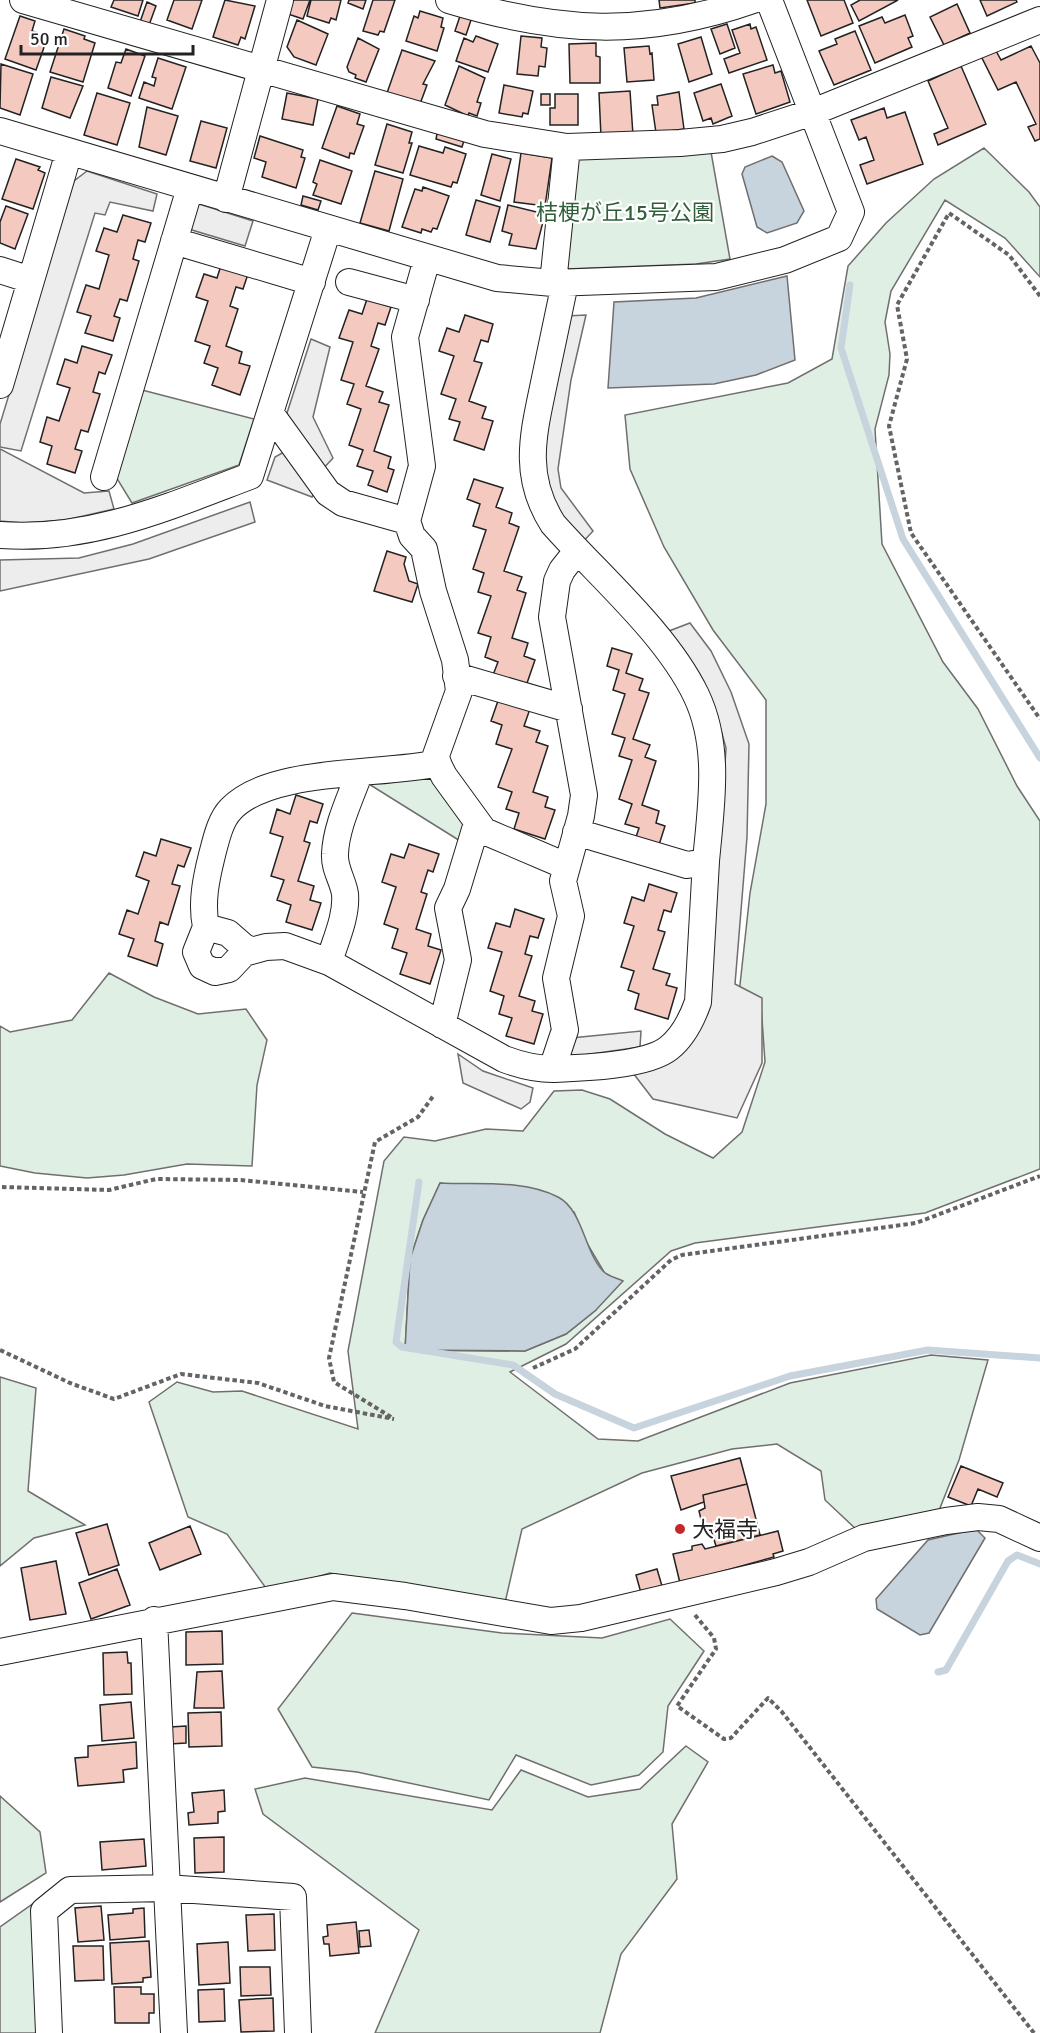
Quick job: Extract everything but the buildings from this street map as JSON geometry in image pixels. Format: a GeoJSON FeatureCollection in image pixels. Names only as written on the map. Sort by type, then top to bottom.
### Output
{"type":"FeatureCollection","features":[{"type":"Feature","properties":{"kind":"street"},"geometry":{"type":"LineString","coordinates":[[23,0],[485,135],[567,147],[680,143],[722,139],[813,112],[1040,20]]}},
{"type":"Feature","properties":{"kind":"street"},"geometry":{"type":"LineString","coordinates":[[226,199],[280,0]]}},
{"type":"Feature","properties":{"kind":"street"},"geometry":{"type":"LineString","coordinates":[[449,0],[524,19],[564,26],[594,27],[672,23],[716,13],[753,0]]}},
{"type":"Feature","properties":{"kind":"street"},"geometry":{"type":"LineString","coordinates":[[0,131],[496,278],[559,283],[716,276],[785,260],[839,238],[851,212],[769,0]]}},
{"type":"Feature","properties":{"kind":"street"},"geometry":{"type":"LineString","coordinates":[[206,927],[228,933],[251,950],[285,946],[329,962],[504,1059],[522,1065],[552,1069],[653,1057],[668,1049],[691,1022],[698,1002],[713,785],[711,746],[704,714],[695,693],[664,644],[553,524],[541,505],[533,473],[531,453],[559,283],[567,147]]}},
{"type":"Feature","properties":{"kind":"street"},"geometry":{"type":"LineString","coordinates":[[0,385],[69,152]]}},
{"type":"Feature","properties":{"kind":"street"},"geometry":{"type":"LineString","coordinates":[[104,477],[190,188]]}},
{"type":"Feature","properties":{"kind":"street"},"geometry":{"type":"LineString","coordinates":[[0,535],[29,537],[94,530],[153,513],[250,476],[328,229]]}},
{"type":"Feature","properties":{"kind":"street"},"geometry":{"type":"LineString","coordinates":[[174,241],[312,282]]}},
{"type":"Feature","properties":{"kind":"street"},"geometry":{"type":"LineString","coordinates":[[427,259],[405,337],[422,466],[406,521],[412,536],[424,549],[432,591],[454,660],[459,691],[435,758],[484,831],[566,866]]}},
{"type":"Feature","properties":{"kind":"street"},"geometry":{"type":"LineString","coordinates":[[0,270],[31,280]]}},
{"type":"Feature","properties":{"kind":"street"},"geometry":{"type":"LineString","coordinates":[[349,282],[416,300]]}},
{"type":"Feature","properties":{"kind":"street"},"geometry":{"type":"LineString","coordinates":[[271,414],[328,493],[344,503],[406,521]]}},
{"type":"Feature","properties":{"kind":"street"},"geometry":{"type":"LineString","coordinates":[[552,1069],[565,1029],[556,978],[571,916],[563,881],[584,795],[552,617],[553,598],[562,570],[577,551]]}},
{"type":"Feature","properties":{"kind":"street"},"geometry":{"type":"LineString","coordinates":[[456,676],[569,709]]}},
{"type":"Feature","properties":{"kind":"street"},"geometry":{"type":"LineString","coordinates":[[251,950],[230,969],[215,972],[207,970],[199,961],[196,951],[206,927],[203,912],[208,874],[218,834],[231,809],[252,793],[305,777],[360,774],[438,763]]}},
{"type":"Feature","properties":{"kind":"street"},"geometry":{"type":"LineString","coordinates":[[329,962],[345,901],[342,881],[335,869],[335,853],[342,823],[360,774]]}},
{"type":"Feature","properties":{"kind":"street"},"geometry":{"type":"LineString","coordinates":[[442,1025],[458,960],[448,908],[477,823]]}},
{"type":"Feature","properties":{"kind":"street"},"geometry":{"type":"LineString","coordinates":[[576,832],[687,865],[706,861]]}},
{"type":"Feature","properties":{"kind":"street"},"geometry":{"type":"LineString","coordinates":[[0,1652],[154,1620],[333,1587],[405,1596],[551,1621],[581,1618],[776,1572],[809,1562],[864,1538],[962,1519],[999,1519],[1040,1538]]}},
{"type":"Feature","properties":{"kind":"street"},"geometry":{"type":"LineString","coordinates":[[154,1620],[174,2033]]}},
{"type":"Feature","properties":{"kind":"street"},"geometry":{"type":"LineString","coordinates":[[49,2033],[44,1911],[70,1890],[166,1888],[293,1898],[298,2033]]}},
{"type":"Feature","properties":{"kind":"path"},"geometry":{"type":"LineString","coordinates":[[1040,296],[1009,255],[948,213],[897,305],[907,359],[889,426],[911,533],[1040,719]]}},
{"type":"Feature","properties":{"kind":"path"},"geometry":{"type":"LineString","coordinates":[[0,1350],[70,1383],[114,1399],[181,1374],[258,1383],[325,1406],[394,1419],[334,1382],[329,1358],[375,1142],[418,1116],[434,1095]]}},
{"type":"Feature","properties":{"kind":"path"},"geometry":{"type":"LineString","coordinates":[[533,1368],[575,1349],[671,1260],[682,1255],[916,1223],[1040,1176]]}},
{"type":"Feature","properties":{"kind":"path"},"geometry":{"type":"LineString","coordinates":[[2,1187],[109,1190],[156,1179],[241,1180],[363,1192]]}},
{"type":"Feature","properties":{"kind":"path"},"geometry":{"type":"LineString","coordinates":[[676,1595],[717,1643],[716,1649],[678,1706],[724,1740],[732,1738],[768,1698],[782,1712],[1034,2033]]}},
{"type":"Feature","properties":{"kind":"green space"},"geometry":{"type":"Polygon","coordinates":[[[984,148],[1029,192],[1040,207],[1040,277],[1005,238],[945,200],[891,291],[885,322],[890,354],[889,375],[875,429],[882,544],[943,662],[978,709],[1017,786],[1040,821],[1040,1169],[925,1213],[695,1243],[671,1251],[566,1344],[510,1372],[598,1439],[638,1441],[790,1383],[931,1355],[988,1360],[959,1460],[938,1513],[858,1531],[825,1500],[821,1471],[777,1444],[732,1449],[642,1473],[522,1529],[504,1607],[330,1573],[268,1591],[227,1534],[188,1517],[149,1402],[177,1382],[213,1392],[242,1391],[358,1429],[348,1351],[384,1161],[404,1137],[435,1141],[486,1129],[523,1131],[554,1091],[582,1090],[610,1099],[665,1134],[713,1158],[742,1132],[765,1062],[761,1005],[739,994],[750,893],[766,804],[766,700],[713,630],[664,547],[630,469],[625,415],[788,383],[832,359],[848,266],[886,223],[934,179],[984,148]],[[440,1183],[423,1220],[410,1259],[405,1350],[525,1351],[566,1334],[596,1310],[604,1272],[585,1240],[574,1212],[440,1183]]]}},
{"type":"Feature","properties":{"kind":"green space","name":"桔梗が丘15号公園"},"geometry":{"type":"Polygon","coordinates":[[[711,152],[730,259],[696,264],[566,269],[573,164],[580,158],[711,152]]]}},
{"type":"Feature","properties":{"kind":"green space"},"geometry":{"type":"Polygon","coordinates":[[[142,390],[254,419],[239,465],[132,503],[116,477],[142,390]]]}},
{"type":"Feature","properties":{"kind":"green space"},"geometry":{"type":"Polygon","coordinates":[[[438,775],[471,825],[465,844],[364,781],[438,775]]]}},
{"type":"Feature","properties":{"kind":"green space"},"geometry":{"type":"Polygon","coordinates":[[[109,973],[154,997],[198,1014],[246,1009],[267,1040],[257,1085],[252,1166],[187,1164],[124,1175],[87,1178],[35,1173],[0,1166],[0,1026],[10,1032],[72,1020],[109,973]]]}},
{"type":"Feature","properties":{"kind":"green space"},"geometry":{"type":"Polygon","coordinates":[[[0,1377],[36,1388],[28,1491],[85,1525],[34,1538],[0,1566],[0,1377]]]}},
{"type":"Feature","properties":{"kind":"green space"},"geometry":{"type":"Polygon","coordinates":[[[352,1613],[502,1633],[602,1638],[670,1619],[704,1651],[668,1706],[663,1752],[639,1775],[591,1785],[516,1755],[489,1800],[357,1772],[312,1767],[278,1709],[352,1613]]]}},
{"type":"Feature","properties":{"kind":"green space"},"geometry":{"type":"Polygon","coordinates":[[[686,1746],[708,1762],[672,1824],[677,1879],[621,1954],[600,2033],[375,2033],[419,1930],[263,1814],[255,1789],[305,1778],[492,1810],[521,1770],[588,1797],[640,1789],[686,1746]]]}},
{"type":"Feature","properties":{"kind":"green space"},"geometry":{"type":"Polygon","coordinates":[[[0,1796],[40,1832],[46,1873],[0,1902],[0,1796]]]}},
{"type":"Feature","properties":{"kind":"green space"},"geometry":{"type":"Polygon","coordinates":[[[34,1903],[39,2033],[0,2033],[0,1927],[34,1903]]]}},
{"type":"Feature","properties":{"kind":"shaded area"},"geometry":{"type":"Polygon","coordinates":[[[772,156],[782,162],[804,211],[797,223],[767,233],[757,227],[742,174],[745,167],[772,156]]]}},
{"type":"Feature","properties":{"kind":"shaded area"},"geometry":{"type":"Polygon","coordinates":[[[87,171],[157,194],[153,211],[110,202],[105,215],[95,213],[21,451],[0,447],[0,424],[74,181],[87,171]]]}},
{"type":"Feature","properties":{"kind":"shaded area"},"geometry":{"type":"Polygon","coordinates":[[[199,204],[253,221],[245,246],[192,230],[187,222],[191,209],[199,204]]]}},
{"type":"Feature","properties":{"kind":"shaded area"},"geometry":{"type":"Polygon","coordinates":[[[787,276],[795,360],[756,375],[714,384],[608,388],[614,302],[696,298],[787,276]]]}},
{"type":"Feature","properties":{"kind":"shaded area"},"geometry":{"type":"Polygon","coordinates":[[[586,315],[571,380],[558,469],[561,488],[593,531],[581,544],[555,510],[541,467],[566,316],[586,315]]]}},
{"type":"Feature","properties":{"kind":"shaded area"},"geometry":{"type":"Polygon","coordinates":[[[311,339],[330,347],[313,417],[333,458],[319,473],[297,437],[287,413],[311,339]]]}},
{"type":"Feature","properties":{"kind":"shaded area"},"geometry":{"type":"Polygon","coordinates":[[[0,449],[84,493],[109,491],[114,509],[66,520],[23,523],[0,521],[0,449]]]}},
{"type":"Feature","properties":{"kind":"shaded area"},"geometry":{"type":"Polygon","coordinates":[[[284,452],[316,489],[312,497],[267,480],[275,457],[284,452]]]}},
{"type":"Feature","properties":{"kind":"shaded area"},"geometry":{"type":"Polygon","coordinates":[[[250,502],[255,522],[149,559],[0,591],[0,560],[79,558],[133,544],[250,502]]]}},
{"type":"Feature","properties":{"kind":"shaded area"},"geometry":{"type":"Polygon","coordinates":[[[690,623],[711,651],[731,692],[749,744],[747,837],[735,984],[762,998],[762,1063],[737,1118],[653,1099],[633,1073],[710,1000],[726,748],[714,705],[669,631],[690,623]]]}},
{"type":"Feature","properties":{"kind":"shaded area"},"geometry":{"type":"Polygon","coordinates":[[[641,1031],[640,1047],[563,1058],[571,1038],[641,1031]]]}},
{"type":"Feature","properties":{"kind":"shaded area"},"geometry":{"type":"Polygon","coordinates":[[[458,1054],[483,1071],[533,1088],[530,1102],[521,1109],[463,1083],[458,1054]]]}},
{"type":"Feature","properties":{"kind":"shaded area"},"geometry":{"type":"Polygon","coordinates":[[[440,1183],[515,1185],[545,1191],[558,1197],[573,1211],[591,1253],[603,1271],[623,1281],[596,1310],[566,1334],[525,1351],[405,1350],[410,1259],[423,1220],[440,1183]]]}},
{"type":"Feature","properties":{"kind":"shaded area"},"geometry":{"type":"Polygon","coordinates":[[[976,1529],[985,1538],[929,1633],[920,1635],[877,1609],[876,1599],[928,1540],[976,1529]]]}},
{"type":"Feature","properties":{"kind":"waterway"},"geometry":{"type":"LineString","coordinates":[[850,285],[841,348],[903,539],[1040,758]]}},
{"type":"Feature","properties":{"kind":"waterway"},"geometry":{"type":"LineString","coordinates":[[419,1182],[396,1342],[402,1347],[513,1365],[555,1394],[634,1428],[790,1376],[928,1350],[1040,1358]]}},
{"type":"Feature","properties":{"kind":"waterway"},"geometry":{"type":"LineString","coordinates":[[938,1672],[946,1670],[1008,1561],[1017,1555],[1040,1564]]}},
{"type":"Feature","properties":{"kind":"place","name":"大福寺"},"geometry":{"type":"Point","coordinates":[680,1529]}}]}
